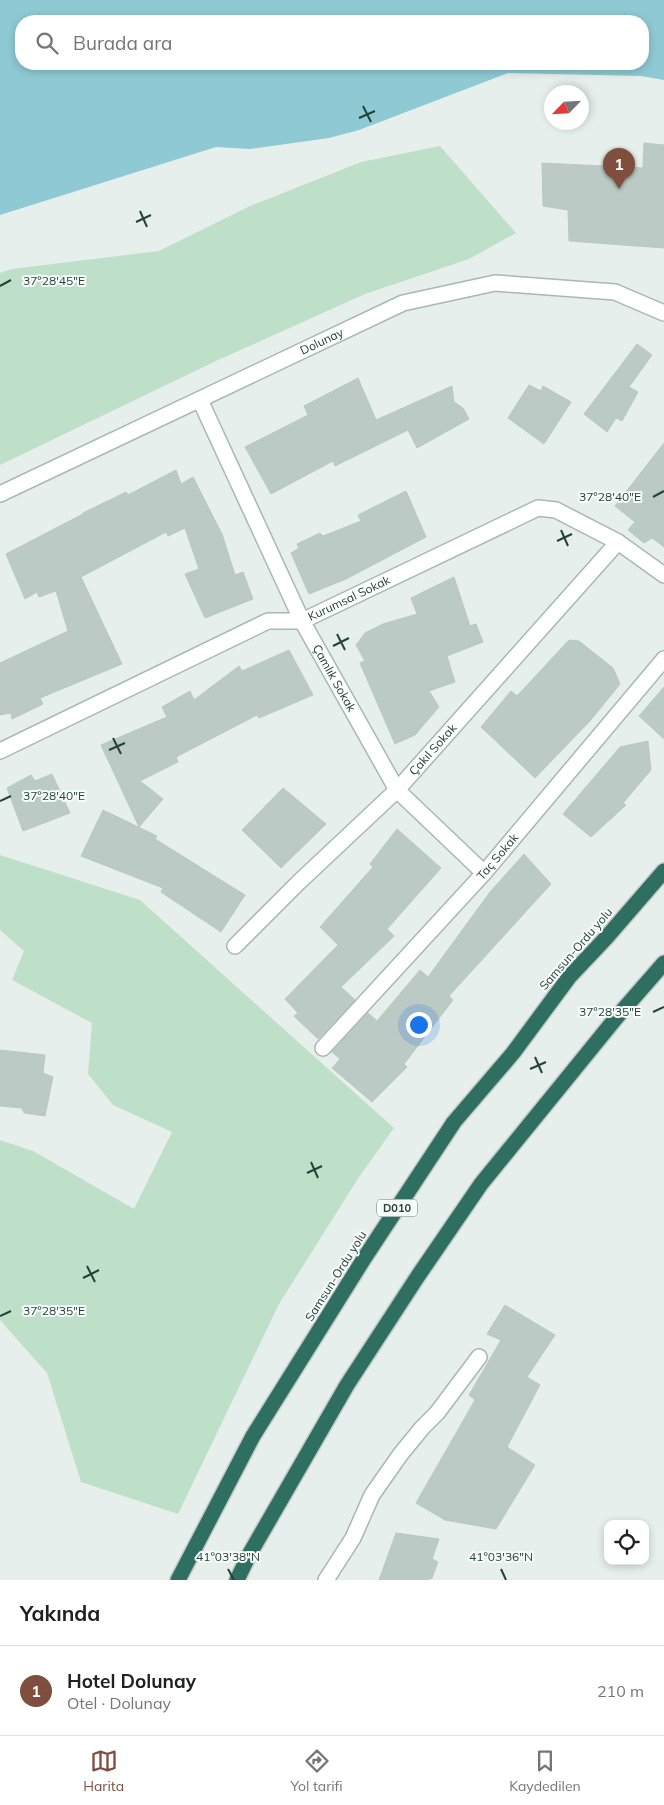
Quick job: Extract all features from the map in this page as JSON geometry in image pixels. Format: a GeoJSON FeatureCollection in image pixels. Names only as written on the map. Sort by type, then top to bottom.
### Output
{"type":"FeatureCollection","features":[{"type":"Feature","properties":{"kind":"highway","name":"Samsun-Ordu yolu"},"geometry":{"type":"LineString","coordinates":[[178,1580],[253,1436],[365,1257],[454,1122],[513,1053],[570,976],[664,871]]}},
{"type":"Feature","properties":{"kind":"highway"},"geometry":{"type":"LineString","coordinates":[[237,1580],[347,1385],[418,1276],[487,1177],[616,1018],[664,963]]}},
{"type":"Feature","properties":{"kind":"street","name":"Dolunay"},"geometry":{"type":"LineString","coordinates":[[0,494],[403,303],[495,283],[615,292],[664,313]]}},
{"type":"Feature","properties":{"kind":"street","name":"Çamlık Sokak"},"geometry":{"type":"LineString","coordinates":[[200,400],[302,621],[398,790],[484,873]]}},
{"type":"Feature","properties":{"kind":"street","name":"Kurumsal Sokak"},"geometry":{"type":"LineString","coordinates":[[0,751],[268,621],[302,621],[538,508],[556,510],[618,542],[664,575]]}},
{"type":"Feature","properties":{"kind":"street","name":"Çakıl Sokak"},"geometry":{"type":"LineString","coordinates":[[235,946],[299,882],[398,790],[618,542]]}},
{"type":"Feature","properties":{"kind":"street","name":"Taç Sokak"},"geometry":{"type":"LineString","coordinates":[[323,1048],[484,873],[664,659]]}},
{"type":"Feature","properties":{"kind":"street"},"geometry":{"type":"LineString","coordinates":[[326,1580],[353,1538],[377,1487],[400,1455],[437,1413],[479,1357]]}},
{"type":"Feature","properties":{"kind":"green space"},"geometry":{"type":"Polygon","coordinates":[[[440,146],[516,233],[469,259],[365,294],[216,361],[0,465],[0,273],[12,269],[159,251],[250,206],[361,162],[440,146]]]}},
{"type":"Feature","properties":{"kind":"green space"},"geometry":{"type":"Polygon","coordinates":[[[0,855],[140,900],[394,1128],[359,1177],[279,1304],[178,1514],[81,1482],[47,1373],[0,1320],[0,1140],[33,1151],[134,1209],[172,1132],[113,1105],[88,1074],[92,1023],[12,980],[24,951],[0,930],[0,855]]]}},
{"type":"Feature","properties":{"kind":"water"},"geometry":{"type":"Polygon","coordinates":[[[0,0],[664,0],[664,80],[641,76],[508,73],[359,130],[329,138],[250,149],[216,147],[0,215],[0,0]]]}},
{"type":"Feature","properties":{"kind":"building"},"geometry":{"type":"Polygon","coordinates":[[[644,143],[664,145],[664,248],[569,241],[568,210],[543,206],[542,163],[643,168],[644,143]]]}},
{"type":"Feature","properties":{"kind":"building"},"geometry":{"type":"Polygon","coordinates":[[[637,344],[652,355],[629,387],[638,392],[622,421],[616,418],[607,432],[584,414],[637,344]]]}},
{"type":"Feature","properties":{"kind":"building"},"geometry":{"type":"Polygon","coordinates":[[[358,378],[376,420],[452,386],[454,402],[463,408],[469,419],[417,448],[408,430],[335,466],[333,461],[271,494],[245,447],[308,415],[304,406],[358,378]]]}},
{"type":"Feature","properties":{"kind":"building"},"geometry":{"type":"Polygon","coordinates":[[[529,385],[541,391],[543,386],[571,402],[544,444],[508,418],[529,385]]]}},
{"type":"Feature","properties":{"kind":"building"},"geometry":{"type":"Polygon","coordinates":[[[664,443],[664,547],[652,538],[644,543],[628,530],[635,522],[615,506],[664,443]]]}},
{"type":"Feature","properties":{"kind":"building"},"geometry":{"type":"Polygon","coordinates":[[[176,470],[181,484],[193,477],[222,534],[235,575],[243,572],[253,599],[205,618],[185,574],[199,569],[185,528],[168,536],[166,532],[81,577],[122,664],[40,698],[43,704],[12,719],[11,713],[0,715],[0,663],[68,631],[56,591],[39,597],[37,592],[25,599],[6,554],[83,513],[126,492],[128,495],[176,470]]]}},
{"type":"Feature","properties":{"kind":"building"},"geometry":{"type":"Polygon","coordinates":[[[406,491],[426,537],[346,579],[309,594],[291,553],[299,548],[297,544],[320,533],[323,536],[361,521],[358,515],[406,491]]]}},
{"type":"Feature","properties":{"kind":"building"},"geometry":{"type":"Polygon","coordinates":[[[454,577],[470,626],[476,624],[483,642],[447,656],[455,682],[429,691],[439,707],[415,735],[395,744],[360,663],[365,661],[356,645],[365,633],[383,624],[417,614],[411,598],[454,577]]]}},
{"type":"Feature","properties":{"kind":"building"},"geometry":{"type":"Polygon","coordinates":[[[569,640],[579,641],[613,668],[620,684],[590,721],[535,778],[481,727],[511,691],[517,696],[569,640]]]}},
{"type":"Feature","properties":{"kind":"building"},"geometry":{"type":"Polygon","coordinates":[[[289,650],[313,695],[259,718],[257,715],[176,757],[178,762],[140,781],[163,799],[139,827],[101,745],[167,717],[162,707],[190,691],[194,700],[239,666],[242,671],[289,650]]]}},
{"type":"Feature","properties":{"kind":"building"},"geometry":{"type":"Polygon","coordinates":[[[664,687],[664,739],[639,716],[664,687]]]}},
{"type":"Feature","properties":{"kind":"building"},"geometry":{"type":"Polygon","coordinates":[[[648,741],[651,770],[623,803],[626,805],[591,837],[563,814],[620,747],[648,741]]]}},
{"type":"Feature","properties":{"kind":"building"},"geometry":{"type":"Polygon","coordinates":[[[52,774],[70,813],[23,831],[7,788],[31,775],[35,781],[52,774]]]}},
{"type":"Feature","properties":{"kind":"building"},"geometry":{"type":"Polygon","coordinates":[[[283,788],[326,824],[281,868],[242,830],[283,788]]]}},
{"type":"Feature","properties":{"kind":"building"},"geometry":{"type":"Polygon","coordinates":[[[103,810],[157,836],[155,839],[245,895],[221,932],[161,892],[163,888],[81,856],[103,810]]]}},
{"type":"Feature","properties":{"kind":"building"},"geometry":{"type":"Polygon","coordinates":[[[397,829],[441,868],[387,929],[394,936],[341,987],[355,1000],[318,1039],[294,1016],[298,1013],[285,999],[338,945],[320,927],[373,867],[370,864],[397,829]]]}},
{"type":"Feature","properties":{"kind":"building"},"geometry":{"type":"Polygon","coordinates":[[[524,854],[551,884],[449,996],[453,1000],[404,1064],[407,1067],[372,1102],[332,1068],[340,1059],[332,1052],[368,1013],[377,1021],[420,970],[428,977],[490,892],[524,854]]]}},
{"type":"Feature","properties":{"kind":"building"},"geometry":{"type":"Polygon","coordinates":[[[0,1050],[45,1055],[43,1073],[53,1077],[45,1116],[24,1113],[22,1108],[0,1106],[0,1050]]]}},
{"type":"Feature","properties":{"kind":"building"},"geometry":{"type":"Polygon","coordinates":[[[505,1305],[555,1335],[527,1377],[540,1385],[507,1447],[535,1465],[496,1529],[445,1520],[416,1503],[475,1400],[469,1395],[501,1340],[487,1334],[505,1305]]]}},
{"type":"Feature","properties":{"kind":"building"},"geometry":{"type":"Polygon","coordinates":[[[396,1533],[439,1539],[432,1559],[438,1562],[432,1578],[427,1580],[379,1580],[396,1533]]]}},
{"type":"Feature","properties":{"kind":"place","name":"Hotel Dolunay"},"geometry":{"type":"Point","coordinates":[619,189]}}]}
